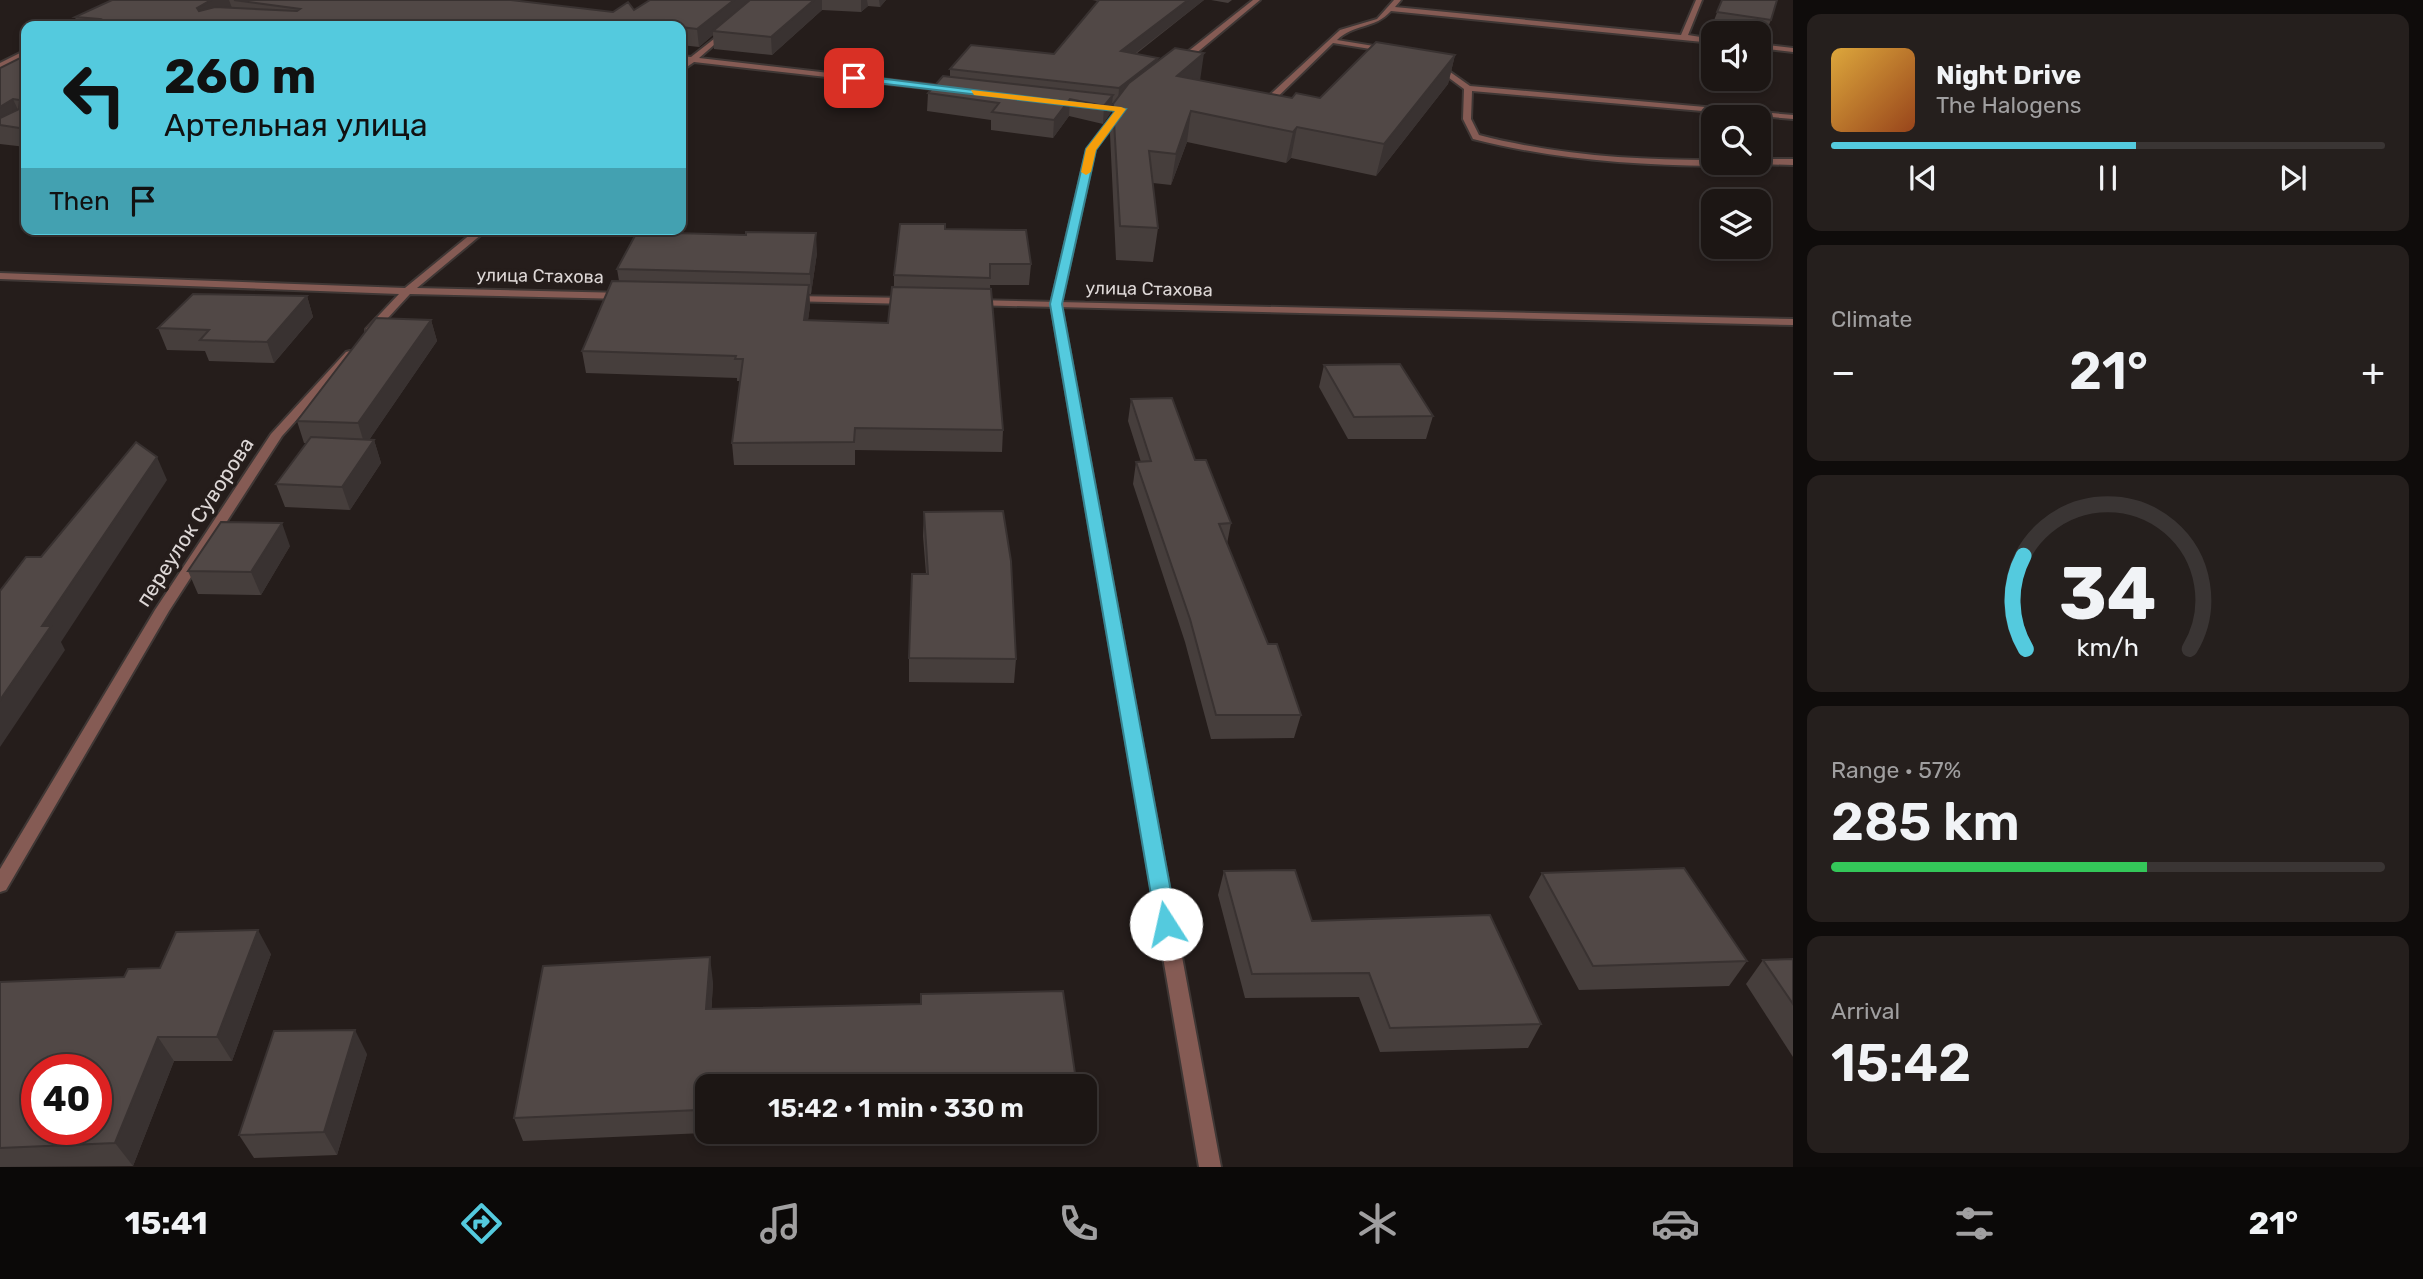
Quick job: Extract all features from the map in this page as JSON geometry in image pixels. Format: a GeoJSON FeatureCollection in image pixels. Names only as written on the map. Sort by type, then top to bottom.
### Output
{"type":"FeatureCollection","features":[{"type":"Feature","properties":{"kind":"street"},"geometry":{"type":"LineString","coordinates":[[1174,67],[1257,0]]}},
{"type":"Feature","properties":{"kind":"street"},"geometry":{"type":"LineString","coordinates":[[1258,111],[1342,31],[1379,20],[1398,0]]}},
{"type":"Feature","properties":{"kind":"street"},"geometry":{"type":"LineString","coordinates":[[1684,37],[1699,0]]}},
{"type":"Feature","properties":{"kind":"street"},"geometry":{"type":"LineString","coordinates":[[1390,9],[1701,39]]}},
{"type":"Feature","properties":{"kind":"street"},"geometry":{"type":"LineString","coordinates":[[686,65],[733,25]]}},
{"type":"Feature","properties":{"kind":"street"},"geometry":{"type":"LineString","coordinates":[[1331,41],[1398,52]]}},
{"type":"Feature","properties":{"kind":"street"},"geometry":{"type":"LineString","coordinates":[[1771,47],[1793,50]]}},
{"type":"Feature","properties":{"kind":"street"},"geometry":{"type":"LineString","coordinates":[[0,66],[21,55]]}},
{"type":"Feature","properties":{"kind":"street"},"geometry":{"type":"LineString","coordinates":[[1425,57],[1468,88],[1793,117]]}},
{"type":"Feature","properties":{"kind":"street"},"geometry":{"type":"LineString","coordinates":[[686,58],[956,90]]}},
{"type":"Feature","properties":{"kind":"street"},"geometry":{"type":"LineString","coordinates":[[1468,88],[1468,120],[1476,137],[1560,154],[1665,163],[1701,163]]}},
{"type":"Feature","properties":{"kind":"street"},"geometry":{"type":"LineString","coordinates":[[1132,101],[1121,109],[1091,149],[1056,304],[1210,1167]]}},
{"type":"Feature","properties":{"kind":"street"},"geometry":{"type":"LineString","coordinates":[[1108,108],[1121,109]]}},
{"type":"Feature","properties":{"kind":"street"},"geometry":{"type":"LineString","coordinates":[[1771,162],[1793,162]]}},
{"type":"Feature","properties":{"kind":"street","name":"переулок Суворова"},"geometry":{"type":"LineString","coordinates":[[0,885],[162,610],[277,434],[407,291],[476,235]]}},
{"type":"Feature","properties":{"kind":"street","name":"улица Стахова"},"geometry":{"type":"LineString","coordinates":[[0,276],[407,291],[642,296]]}},
{"type":"Feature","properties":{"kind":"street"},"geometry":{"type":"LineString","coordinates":[[779,299],[918,302]]}},
{"type":"Feature","properties":{"kind":"street","name":"улица Стахова"},"geometry":{"type":"LineString","coordinates":[[959,302],[1793,322]]}},
{"type":"Feature","properties":{"kind":"building"},"geometry":{"type":"Polygon","coordinates":[[[112,0],[211,0],[197,8],[199,11],[215,7],[297,11],[300,9],[234,0],[511,0],[613,12],[628,2],[634,10],[650,0],[734,0],[697,29],[686,28],[686,21],[95,21],[99,19],[75,17],[112,0]]]}},
{"type":"Feature","properties":{"kind":"building"},"geometry":{"type":"Polygon","coordinates":[[[750,0],[814,0],[771,37],[713,31],[750,0]]]}},
{"type":"Feature","properties":{"kind":"building"},"geometry":{"type":"Polygon","coordinates":[[[1099,0],[1188,0],[1121,51],[1158,58],[1119,88],[950,69],[971,45],[1054,54],[1099,0]]]}},
{"type":"Feature","properties":{"kind":"building"},"geometry":{"type":"Polygon","coordinates":[[[1722,0],[1777,0],[1771,20],[1717,12],[1722,0]]]}},
{"type":"Feature","properties":{"kind":"building"},"geometry":{"type":"Polygon","coordinates":[[[1376,42],[1455,55],[1384,144],[1297,127],[1293,132],[1191,111],[1176,154],[1149,151],[1158,228],[1120,226],[1113,104],[1129,83],[1175,48],[1204,53],[1177,76],[1292,98],[1296,93],[1320,98],[1376,42]]]}},
{"type":"Feature","properties":{"kind":"building"},"geometry":{"type":"Polygon","coordinates":[[[21,58],[21,128],[0,125],[0,118],[19,109],[20,100],[13,99],[0,107],[0,68],[21,58]]]}},
{"type":"Feature","properties":{"kind":"building"},"geometry":{"type":"Polygon","coordinates":[[[943,76],[1113,95],[1104,106],[1070,99],[1054,120],[992,112],[999,103],[928,93],[943,76]]]}},
{"type":"Feature","properties":{"kind":"building"},"geometry":{"type":"Polygon","coordinates":[[[900,224],[945,224],[945,229],[1026,230],[1031,264],[990,264],[990,278],[894,275],[900,224]]]}},
{"type":"Feature","properties":{"kind":"building"},"geometry":{"type":"Polygon","coordinates":[[[816,233],[810,274],[617,269],[635,235],[816,233]]]}},
{"type":"Feature","properties":{"kind":"building"},"geometry":{"type":"Polygon","coordinates":[[[612,281],[809,285],[804,320],[888,323],[892,287],[991,289],[1003,430],[855,428],[854,442],[732,443],[743,359],[735,359],[736,356],[582,351],[612,281]]]}},
{"type":"Feature","properties":{"kind":"building"},"geometry":{"type":"Polygon","coordinates":[[[193,294],[307,296],[267,342],[200,340],[209,330],[158,328],[193,294]]]}},
{"type":"Feature","properties":{"kind":"building"},"geometry":{"type":"Polygon","coordinates":[[[376,318],[431,320],[358,423],[297,421],[376,318]]]}},
{"type":"Feature","properties":{"kind":"building"},"geometry":{"type":"Polygon","coordinates":[[[1400,364],[1433,416],[1354,417],[1324,365],[1400,364]]]}},
{"type":"Feature","properties":{"kind":"building"},"geometry":{"type":"Polygon","coordinates":[[[1172,398],[1195,460],[1206,460],[1231,523],[1219,524],[1268,644],[1277,644],[1301,715],[1216,715],[1190,619],[1136,462],[1151,461],[1131,399],[1172,398]]]}},
{"type":"Feature","properties":{"kind":"building"},"geometry":{"type":"Polygon","coordinates":[[[311,437],[374,440],[342,487],[276,484],[311,437]]]}},
{"type":"Feature","properties":{"kind":"building"},"geometry":{"type":"Polygon","coordinates":[[[136,442],[157,457],[42,626],[51,626],[0,700],[0,591],[26,557],[41,557],[136,442]]]}},
{"type":"Feature","properties":{"kind":"building"},"geometry":{"type":"Polygon","coordinates":[[[1003,511],[1011,561],[1016,659],[909,658],[912,574],[928,574],[924,512],[1003,511]]]}},
{"type":"Feature","properties":{"kind":"building"},"geometry":{"type":"Polygon","coordinates":[[[221,522],[282,523],[251,572],[188,571],[221,522]]]}},
{"type":"Feature","properties":{"kind":"building"},"geometry":{"type":"Polygon","coordinates":[[[1684,868],[1747,961],[1593,966],[1542,873],[1684,868]]]}},
{"type":"Feature","properties":{"kind":"building"},"geometry":{"type":"Polygon","coordinates":[[[1295,870],[1312,921],[1490,915],[1541,1024],[1390,1028],[1369,973],[1252,974],[1224,871],[1295,870]]]}},
{"type":"Feature","properties":{"kind":"building"},"geometry":{"type":"Polygon","coordinates":[[[258,930],[217,1037],[158,1037],[115,1143],[112,1143],[112,1054],[21,1054],[21,1145],[69,1145],[0,1148],[0,982],[124,977],[128,969],[160,968],[176,932],[258,930]]]}},
{"type":"Feature","properties":{"kind":"building"},"geometry":{"type":"Polygon","coordinates":[[[710,957],[706,1009],[921,1004],[921,994],[1063,991],[1075,1074],[695,1074],[695,1110],[514,1118],[543,966],[710,957]]]}},
{"type":"Feature","properties":{"kind":"building"},"geometry":{"type":"Polygon","coordinates":[[[1793,959],[1793,1004],[1763,960],[1793,959]]]}},
{"type":"Feature","properties":{"kind":"building"},"geometry":{"type":"Polygon","coordinates":[[[355,1030],[324,1132],[239,1135],[274,1031],[355,1030]]]}},
{"type":"Feature","properties":{"kind":"slow traffic"},"geometry":{"type":"LineString","coordinates":[[974,92],[1121,109],[1091,149],[1086,172]]}},
{"type":"Feature","properties":{"kind":"route"},"geometry":{"type":"LineString","coordinates":[[854,78],[1121,109],[1091,149],[1056,304],[1166,924]]}}]}
